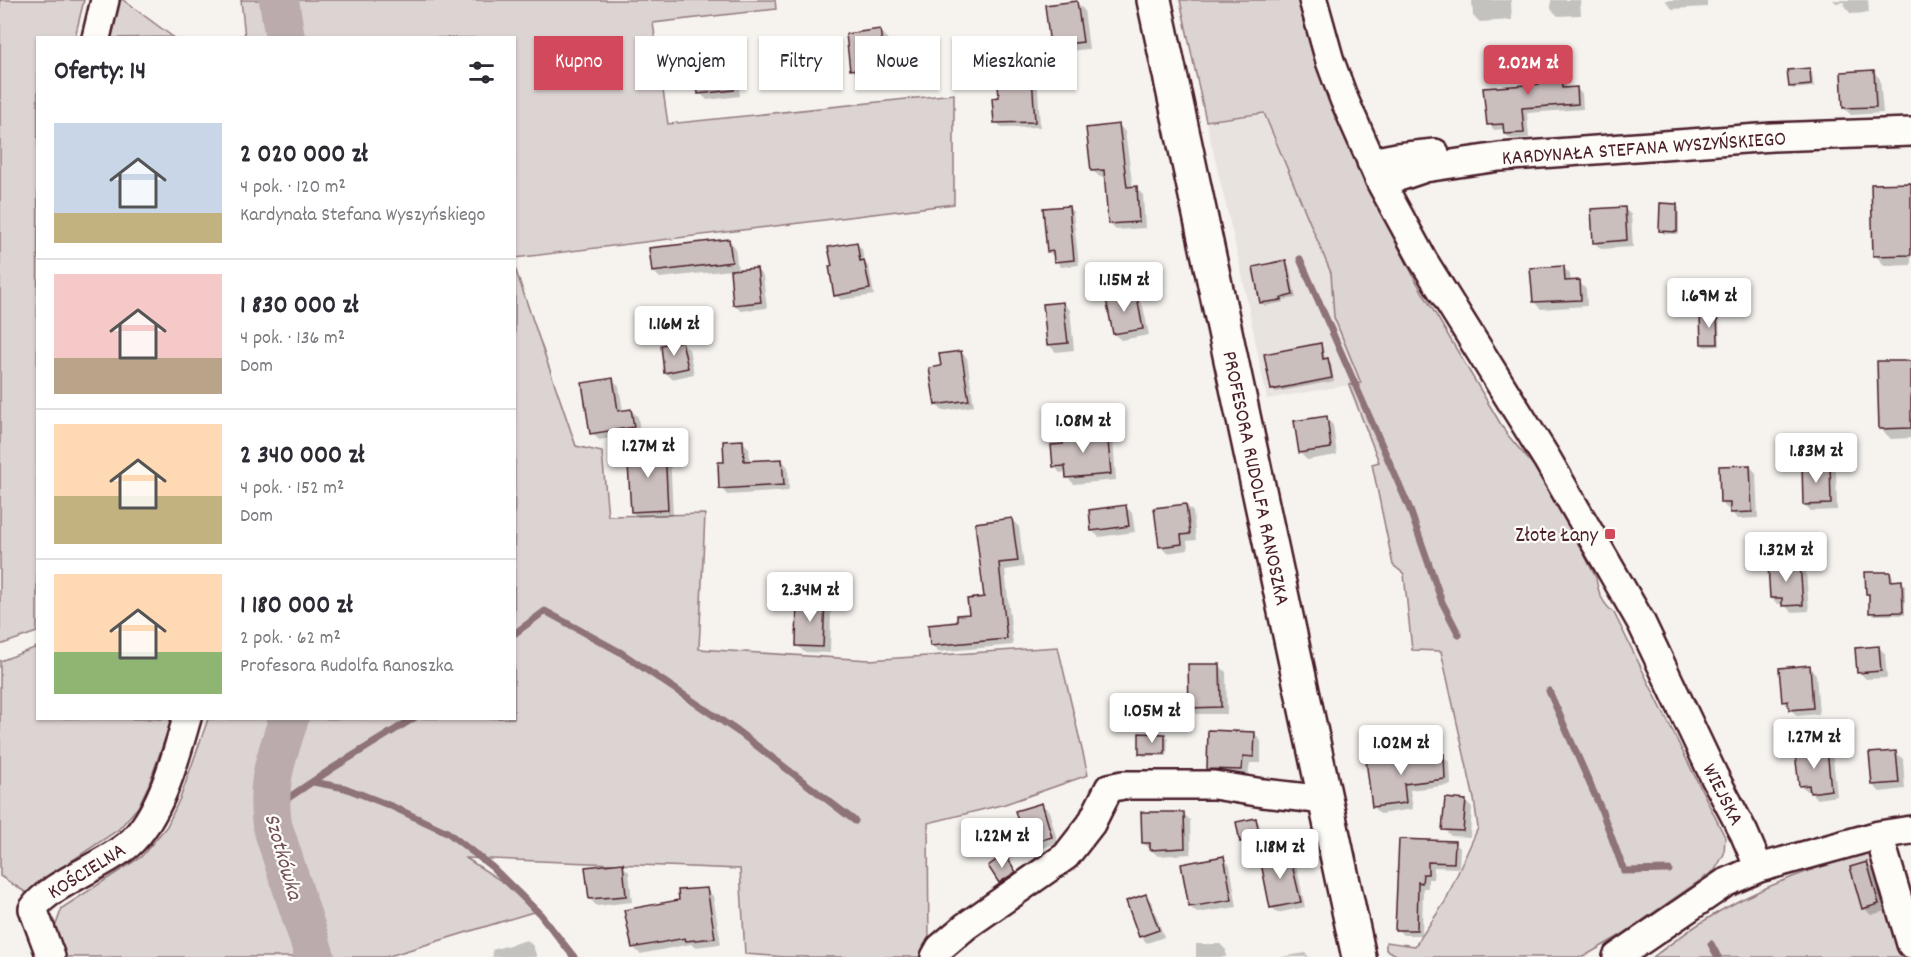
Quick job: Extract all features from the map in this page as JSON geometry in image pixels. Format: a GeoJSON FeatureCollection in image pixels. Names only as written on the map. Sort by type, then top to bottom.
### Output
{"type":"FeatureCollection","features":[{"type":"Feature","properties":{"kind":"street"},"geometry":{"type":"LineString","coordinates":[[96,36],[105,0]]}},
{"type":"Feature","properties":{"kind":"street","name":"PROFESORA RUDOLFA RANOSZKA"},"geometry":{"type":"LineString","coordinates":[[1154,0],[1359,957]]}},
{"type":"Feature","properties":{"kind":"street"},"geometry":{"type":"LineString","coordinates":[[1313,0],[1330,61],[1376,173]]}},
{"type":"Feature","properties":{"kind":"street","name":"KARDYNAŁA STEFANA WYSZYŃSKIEGO"},"geometry":{"type":"LineString","coordinates":[[1376,173],[1397,157],[1456,151],[1500,150],[1549,153],[1772,137],[1911,132]]}},
{"type":"Feature","properties":{"kind":"street","name":"WIEJSKA"},"geometry":{"type":"LineString","coordinates":[[1376,173],[1423,260],[1547,459],[1641,622],[1759,868]]}},
{"type":"Feature","properties":{"kind":"street","name":"KOŚCIELNA"},"geometry":{"type":"LineString","coordinates":[[51,957],[33,909],[40,898],[97,866],[129,844],[149,818],[168,779],[186,720]]}},
{"type":"Feature","properties":{"kind":"street"},"geometry":{"type":"LineString","coordinates":[[935,957],[940,948],[966,926],[1066,856],[1091,824],[1109,788],[1123,785],[1214,785],[1325,800]]}},
{"type":"Feature","properties":{"kind":"street"},"geometry":{"type":"LineString","coordinates":[[1617,957],[1725,884],[1759,868],[1879,835],[1911,830]]}},
{"type":"Feature","properties":{"kind":"street"},"geometry":{"type":"LineString","coordinates":[[1879,835],[1911,944]]}},
{"type":"Feature","properties":{"kind":"shaded area"},"geometry":{"type":"Polygon","coordinates":[[[0,0],[84,0],[75,36],[36,36],[36,632],[0,645],[0,0]]]}},
{"type":"Feature","properties":{"kind":"shaded area"},"geometry":{"type":"Polygon","coordinates":[[[119,0],[123,0],[172,36],[110,36],[119,0]]]}},
{"type":"Feature","properties":{"kind":"shaded area"},"geometry":{"type":"Polygon","coordinates":[[[241,0],[775,0],[776,9],[653,23],[655,36],[635,36],[635,90],[663,90],[668,124],[954,94],[954,204],[516,258],[516,36],[245,36],[241,0]]]}},
{"type":"Feature","properties":{"kind":"shaded area"},"geometry":{"type":"Polygon","coordinates":[[[1180,0],[1298,0],[1313,56],[1361,175],[1417,283],[1506,433],[1549,484],[1596,578],[1601,597],[1614,613],[1725,837],[1724,854],[1715,870],[1621,935],[1583,957],[1401,957],[1386,950],[1386,942],[1415,946],[1445,902],[1478,828],[1474,799],[1441,651],[1412,650],[1404,574],[1393,565],[1372,464],[1379,462],[1349,385],[1361,383],[1334,317],[1331,273],[1264,113],[1206,121],[1180,0]]]}},
{"type":"Feature","properties":{"kind":"shaded area"},"geometry":{"type":"Polygon","coordinates":[[[1263,113],[1331,273],[1334,317],[1361,383],[1267,399],[1240,266],[1206,121],[1263,113]]]}},
{"type":"Feature","properties":{"kind":"shaded area"},"geometry":{"type":"Polygon","coordinates":[[[516,271],[576,446],[602,452],[608,516],[705,514],[699,649],[869,660],[1058,647],[1088,775],[1005,804],[928,823],[929,948],[919,957],[786,957],[745,954],[740,869],[466,858],[512,888],[533,912],[386,957],[65,957],[55,927],[62,908],[141,857],[167,826],[181,796],[208,720],[516,720],[516,271]]]}},
{"type":"Feature","properties":{"kind":"shaded area"},"geometry":{"type":"Polygon","coordinates":[[[36,647],[36,720],[172,720],[149,784],[138,807],[118,830],[41,881],[28,894],[0,876],[0,661],[36,647]]]}},
{"type":"Feature","properties":{"kind":"shaded area"},"geometry":{"type":"Polygon","coordinates":[[[1873,851],[1881,864],[1904,957],[1653,957],[1702,922],[1742,899],[1785,880],[1873,851]]]}},
{"type":"Feature","properties":{"kind":"building"},"geometry":{"type":"Polygon","coordinates":[[[1077,1],[1083,42],[1077,43],[1077,36],[1049,36],[1045,5],[1077,1]]]}},
{"type":"Feature","properties":{"kind":"building"},"geometry":{"type":"Polygon","coordinates":[[[880,29],[881,36],[855,36],[855,69],[850,70],[846,34],[880,29]]]}},
{"type":"Feature","properties":{"kind":"building"},"geometry":{"type":"Polygon","coordinates":[[[1559,53],[1562,88],[1577,87],[1578,104],[1522,108],[1524,133],[1504,134],[1503,124],[1487,125],[1483,88],[1539,84],[1537,54],[1559,53]]]}},
{"type":"Feature","properties":{"kind":"building"},"geometry":{"type":"Polygon","coordinates":[[[1810,68],[1811,85],[1789,87],[1787,70],[1810,68]]]}},
{"type":"Feature","properties":{"kind":"building"},"geometry":{"type":"Polygon","coordinates":[[[1874,70],[1876,107],[1843,108],[1841,72],[1874,70]]]}},
{"type":"Feature","properties":{"kind":"building"},"geometry":{"type":"Polygon","coordinates":[[[698,90],[734,90],[698,94],[698,90]]]}},
{"type":"Feature","properties":{"kind":"building"},"geometry":{"type":"Polygon","coordinates":[[[998,90],[1033,90],[1035,122],[994,123],[992,98],[999,97],[998,90]]]}},
{"type":"Feature","properties":{"kind":"building"},"geometry":{"type":"Polygon","coordinates":[[[1119,124],[1127,187],[1137,186],[1139,222],[1108,224],[1104,170],[1091,171],[1086,128],[1119,124]]]}},
{"type":"Feature","properties":{"kind":"building"},"geometry":{"type":"Polygon","coordinates":[[[1911,183],[1911,255],[1873,256],[1871,184],[1911,183]]]}},
{"type":"Feature","properties":{"kind":"building"},"geometry":{"type":"Polygon","coordinates":[[[1660,203],[1677,204],[1677,232],[1659,231],[1660,203]]]}},
{"type":"Feature","properties":{"kind":"building"},"geometry":{"type":"Polygon","coordinates":[[[1069,206],[1074,260],[1054,262],[1053,251],[1047,252],[1043,208],[1069,206]]]}},
{"type":"Feature","properties":{"kind":"building"},"geometry":{"type":"Polygon","coordinates":[[[1625,207],[1627,240],[1593,243],[1591,209],[1625,207]]]}},
{"type":"Feature","properties":{"kind":"building"},"geometry":{"type":"Polygon","coordinates":[[[729,239],[732,262],[652,272],[649,248],[729,239]]]}},
{"type":"Feature","properties":{"kind":"building"},"geometry":{"type":"Polygon","coordinates":[[[857,242],[860,261],[864,260],[870,289],[834,296],[828,247],[857,242]]]}},
{"type":"Feature","properties":{"kind":"building"},"geometry":{"type":"Polygon","coordinates":[[[1286,260],[1293,295],[1281,298],[1282,300],[1260,303],[1253,267],[1286,260]]]}},
{"type":"Feature","properties":{"kind":"building"},"geometry":{"type":"Polygon","coordinates":[[[1564,266],[1565,281],[1580,280],[1581,300],[1533,302],[1530,268],[1564,266]]]}},
{"type":"Feature","properties":{"kind":"building"},"geometry":{"type":"Polygon","coordinates":[[[757,268],[761,302],[733,305],[730,270],[757,268]]]}},
{"type":"Feature","properties":{"kind":"building"},"geometry":{"type":"Polygon","coordinates":[[[1125,290],[1127,299],[1137,297],[1143,329],[1113,334],[1105,294],[1125,290]]]}},
{"type":"Feature","properties":{"kind":"building"},"geometry":{"type":"Polygon","coordinates":[[[1063,302],[1068,343],[1047,345],[1043,304],[1063,302]]]}},
{"type":"Feature","properties":{"kind":"building"},"geometry":{"type":"Polygon","coordinates":[[[1717,314],[1718,344],[1701,344],[1700,315],[1717,314]]]}},
{"type":"Feature","properties":{"kind":"building"},"geometry":{"type":"Polygon","coordinates":[[[682,341],[688,368],[664,373],[661,345],[682,341]]]}},
{"type":"Feature","properties":{"kind":"building"},"geometry":{"type":"Polygon","coordinates":[[[1321,343],[1323,359],[1328,358],[1332,378],[1271,390],[1264,354],[1321,343]]]}},
{"type":"Feature","properties":{"kind":"building"},"geometry":{"type":"Polygon","coordinates":[[[961,351],[969,400],[935,405],[929,368],[941,366],[939,354],[961,351]]]}},
{"type":"Feature","properties":{"kind":"building"},"geometry":{"type":"Polygon","coordinates":[[[1877,361],[1911,361],[1911,428],[1879,429],[1877,361]]]}},
{"type":"Feature","properties":{"kind":"building"},"geometry":{"type":"Polygon","coordinates":[[[613,378],[618,411],[631,409],[634,427],[590,434],[582,383],[613,378]]]}},
{"type":"Feature","properties":{"kind":"building"},"geometry":{"type":"Polygon","coordinates":[[[1327,416],[1331,448],[1299,453],[1294,421],[1327,416]]]}},
{"type":"Feature","properties":{"kind":"building"},"geometry":{"type":"Polygon","coordinates":[[[1107,430],[1111,474],[1066,478],[1065,466],[1053,467],[1051,445],[1063,444],[1063,433],[1107,430]]]}},
{"type":"Feature","properties":{"kind":"building"},"geometry":{"type":"Polygon","coordinates":[[[743,440],[744,461],[782,459],[784,485],[719,489],[718,462],[724,462],[723,441],[743,440]]]}},
{"type":"Feature","properties":{"kind":"building"},"geometry":{"type":"Polygon","coordinates":[[[665,447],[668,510],[631,512],[627,449],[665,447]]]}},
{"type":"Feature","properties":{"kind":"building"},"geometry":{"type":"Polygon","coordinates":[[[1830,462],[1831,504],[1803,505],[1802,463],[1830,462]]]}},
{"type":"Feature","properties":{"kind":"building"},"geometry":{"type":"Polygon","coordinates":[[[1750,465],[1752,512],[1730,513],[1730,503],[1720,503],[1719,466],[1750,465]]]}},
{"type":"Feature","properties":{"kind":"building"},"geometry":{"type":"Polygon","coordinates":[[[1186,504],[1190,534],[1181,535],[1182,544],[1159,547],[1154,508],[1186,504]]]}},
{"type":"Feature","properties":{"kind":"building"},"geometry":{"type":"Polygon","coordinates":[[[1126,505],[1129,526],[1091,531],[1089,510],[1126,505]]]}},
{"type":"Feature","properties":{"kind":"building"},"geometry":{"type":"Polygon","coordinates":[[[1012,518],[1018,561],[999,563],[1007,639],[930,646],[928,625],[957,622],[957,615],[969,614],[967,599],[984,597],[975,523],[1012,518]]]}},
{"type":"Feature","properties":{"kind":"building"},"geometry":{"type":"Polygon","coordinates":[[[1800,562],[1803,605],[1782,606],[1782,598],[1770,598],[1768,564],[1800,562]]]}},
{"type":"Feature","properties":{"kind":"building"},"geometry":{"type":"Polygon","coordinates":[[[1865,572],[1890,572],[1891,581],[1902,580],[1903,612],[1869,613],[1869,594],[1866,594],[1865,572]]]}},
{"type":"Feature","properties":{"kind":"building"},"geometry":{"type":"Polygon","coordinates":[[[797,599],[825,599],[823,647],[796,646],[797,599]]]}},
{"type":"Feature","properties":{"kind":"building"},"geometry":{"type":"Polygon","coordinates":[[[1879,646],[1881,671],[1857,673],[1855,648],[1879,646]]]}},
{"type":"Feature","properties":{"kind":"building"},"geometry":{"type":"Polygon","coordinates":[[[1188,664],[1220,664],[1221,707],[1189,708],[1188,664]]]}},
{"type":"Feature","properties":{"kind":"building"},"geometry":{"type":"Polygon","coordinates":[[[1810,665],[1813,708],[1789,710],[1788,701],[1782,702],[1779,668],[1810,665]]]}},
{"type":"Feature","properties":{"kind":"building"},"geometry":{"type":"Polygon","coordinates":[[[1208,730],[1255,732],[1254,757],[1243,756],[1242,770],[1207,769],[1208,730]]]}},
{"type":"Feature","properties":{"kind":"building"},"geometry":{"type":"Polygon","coordinates":[[[1139,733],[1165,734],[1165,754],[1139,754],[1139,733]]]}},
{"type":"Feature","properties":{"kind":"building"},"geometry":{"type":"Polygon","coordinates":[[[1827,749],[1831,790],[1810,793],[1809,785],[1799,786],[1795,753],[1827,749]]]}},
{"type":"Feature","properties":{"kind":"building"},"geometry":{"type":"Polygon","coordinates":[[[1896,751],[1899,783],[1872,785],[1869,753],[1896,751]]]}},
{"type":"Feature","properties":{"kind":"building"},"geometry":{"type":"Polygon","coordinates":[[[1444,754],[1445,779],[1404,784],[1406,803],[1372,807],[1366,760],[1444,754]]]}},
{"type":"Feature","properties":{"kind":"building"},"geometry":{"type":"Polygon","coordinates":[[[1445,798],[1466,800],[1463,831],[1442,830],[1445,798]]]}},
{"type":"Feature","properties":{"kind":"building"},"geometry":{"type":"Polygon","coordinates":[[[1042,803],[1052,837],[1025,845],[1015,811],[1042,803]]]}},
{"type":"Feature","properties":{"kind":"building"},"geometry":{"type":"Polygon","coordinates":[[[1141,812],[1184,812],[1185,848],[1150,850],[1150,843],[1142,843],[1141,812]]]}},
{"type":"Feature","properties":{"kind":"building"},"geometry":{"type":"Polygon","coordinates":[[[1256,818],[1260,838],[1240,842],[1236,822],[1256,818]]]}},
{"type":"Feature","properties":{"kind":"building"},"geometry":{"type":"Polygon","coordinates":[[[1399,839],[1455,841],[1454,863],[1428,862],[1428,874],[1423,874],[1422,883],[1418,882],[1417,930],[1395,930],[1399,839]]]}},
{"type":"Feature","properties":{"kind":"building"},"geometry":{"type":"Polygon","coordinates":[[[1289,852],[1301,902],[1270,908],[1260,858],[1289,852]]]}},
{"type":"Feature","properties":{"kind":"building"},"geometry":{"type":"Polygon","coordinates":[[[1005,854],[1016,872],[999,883],[988,866],[1005,854]]]}},
{"type":"Feature","properties":{"kind":"building"},"geometry":{"type":"Polygon","coordinates":[[[1224,856],[1232,900],[1189,907],[1181,864],[1224,856]]]}},
{"type":"Feature","properties":{"kind":"building"},"geometry":{"type":"Polygon","coordinates":[[[1867,862],[1879,904],[1862,909],[1850,867],[1867,862]]]}},
{"type":"Feature","properties":{"kind":"building"},"geometry":{"type":"Polygon","coordinates":[[[623,863],[626,896],[589,899],[585,867],[623,863]]]}},
{"type":"Feature","properties":{"kind":"building"},"geometry":{"type":"Polygon","coordinates":[[[707,888],[715,938],[686,941],[685,938],[632,948],[624,910],[679,900],[678,890],[707,888]]]}},
{"type":"Feature","properties":{"kind":"building"},"geometry":{"type":"Polygon","coordinates":[[[1146,894],[1159,930],[1139,937],[1126,901],[1146,894]]]}},
{"type":"Feature","properties":{"kind":"waterway","name":"Szotkówka"},"geometry":{"type":"LineString","coordinates":[[279,0],[285,36]]}},
{"type":"Feature","properties":{"kind":"waterway"},"geometry":{"type":"LineString","coordinates":[[1300,259],[1409,507],[1442,602],[1459,635]]}},
{"type":"Feature","properties":{"kind":"waterway"},"geometry":{"type":"LineString","coordinates":[[516,633],[545,611],[620,652],[740,733],[855,821]]}},
{"type":"Feature","properties":{"kind":"waterway"},"geometry":{"type":"LineString","coordinates":[[1549,691],[1601,809],[1624,871],[1669,870]]}},
{"type":"Feature","properties":{"kind":"waterway","name":"Szotkówka"},"geometry":{"type":"LineString","coordinates":[[288,720],[271,783],[270,810],[272,825],[315,957]]}},
{"type":"Feature","properties":{"kind":"waterway"},"geometry":{"type":"LineString","coordinates":[[270,810],[411,720]]}},
{"type":"Feature","properties":{"kind":"waterway"},"geometry":{"type":"LineString","coordinates":[[313,782],[345,788],[447,832],[492,867],[540,914],[574,957]]}},
{"type":"Feature","properties":{"kind":"waterway"},"geometry":{"type":"LineString","coordinates":[[1711,944],[1718,957]]}},
{"type":"Feature","properties":{"kind":"place","name":"Złote Łany"},"geometry":{"type":"Point","coordinates":[1610,534]}}]}
